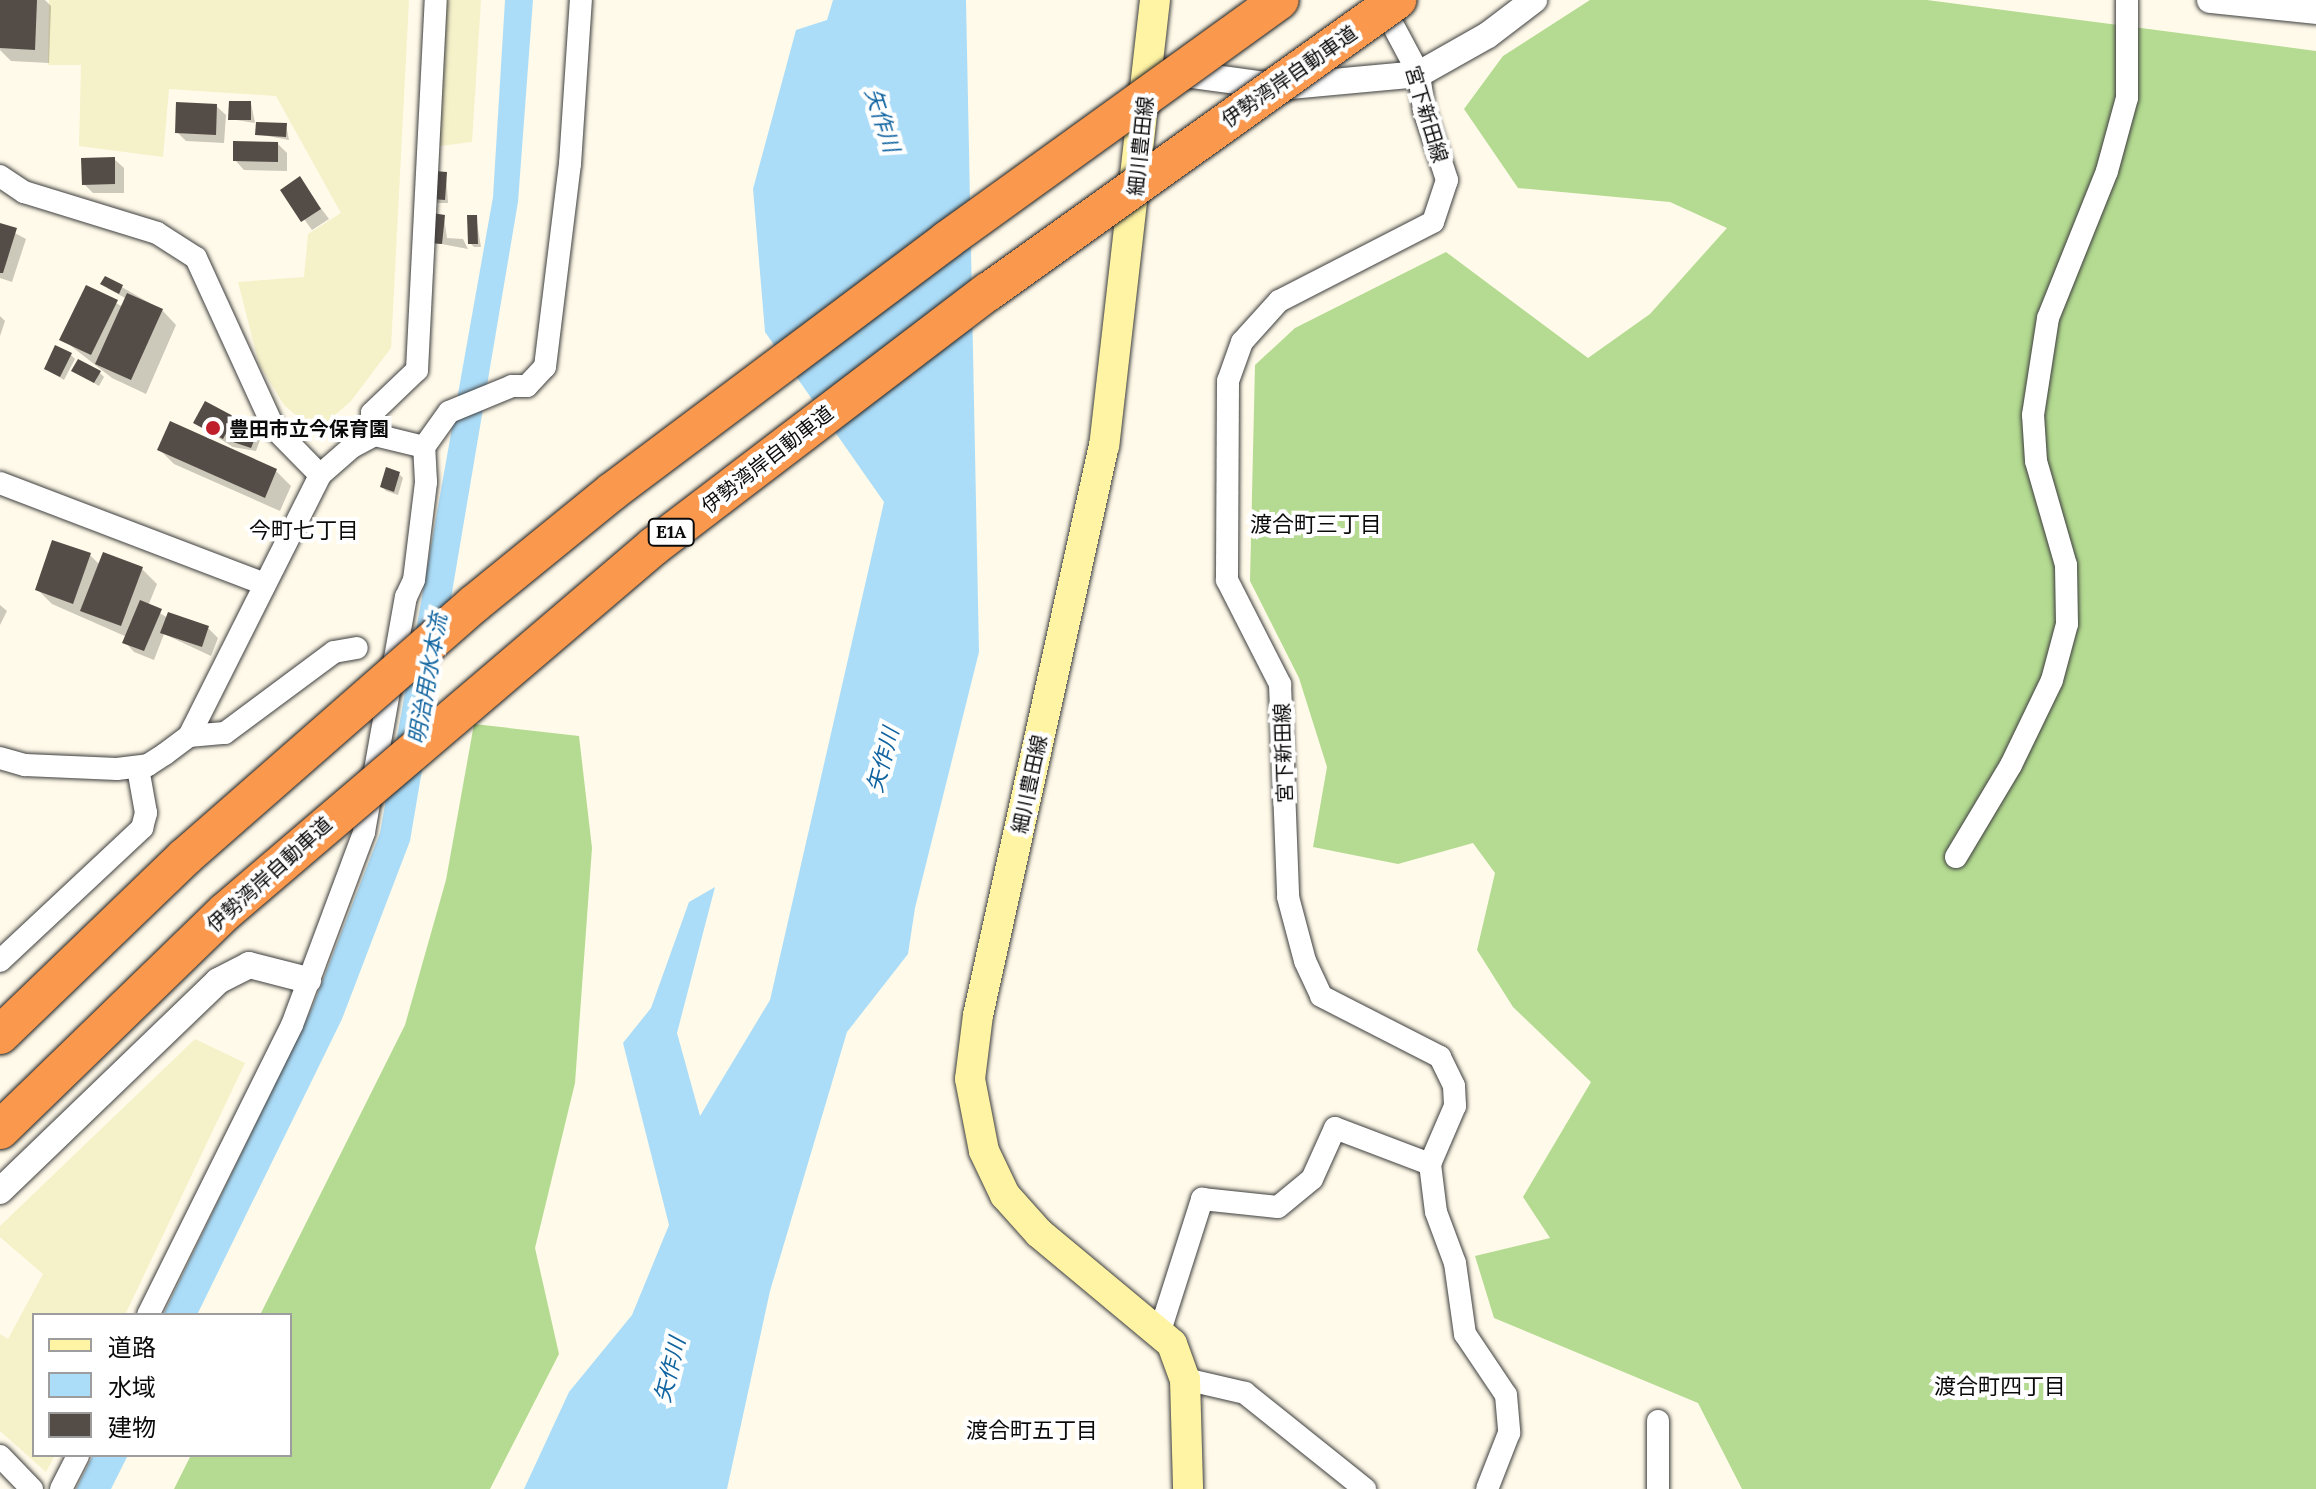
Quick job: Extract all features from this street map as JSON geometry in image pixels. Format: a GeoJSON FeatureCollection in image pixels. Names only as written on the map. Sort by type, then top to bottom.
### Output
{"type":"FeatureCollection","features":[{"type":"Feature","properties":{"kind":"highway"},"geometry":{"type":"LineString","coordinates":[[0,1035],[185,857],[497,585],[814,339],[1280,0]]}},
{"type":"Feature","properties":{"kind":"highway","name":"伊勢湾岸自動車道"},"geometry":{"type":"LineString","coordinates":[[0,1130],[237,902],[654,546],[988,292],[1397,0]]}},
{"type":"Feature","properties":{"kind":"main road","name":"細川豊田線"},"geometry":{"type":"LineString","coordinates":[[1155,0],[1104,445],[978,1015],[970,1079],[984,1151],[1005,1195],[1039,1233],[1172,1344],[1185,1379],[1188,1489]]}},
{"type":"Feature","properties":{"kind":"street"},"geometry":{"type":"LineString","coordinates":[[375,435],[372,413],[417,370],[436,0]]}},
{"type":"Feature","properties":{"kind":"street"},"geometry":{"type":"LineString","coordinates":[[149,1313],[292,1025],[364,832],[406,597],[414,580],[426,482],[424,447],[449,412],[512,386],[527,386],[545,367],[556,311],[581,0]]}},
{"type":"Feature","properties":{"kind":"street","name":"宮下新田線"},"geometry":{"type":"LineString","coordinates":[[1379,0],[1419,74],[1424,110],[1447,180],[1433,222],[1279,301],[1242,342],[1228,381],[1226,560],[1235,599],[1280,684],[1288,897],[1305,961],[1321,996],[1440,1057],[1450,1070],[1455,1106],[1430,1164]]}},
{"type":"Feature","properties":{"kind":"street"},"geometry":{"type":"LineString","coordinates":[[1148,69],[1279,87],[1419,74],[1488,35],[1534,0]]}},
{"type":"Feature","properties":{"kind":"street"},"geometry":{"type":"LineString","coordinates":[[1956,857],[2011,765],[2052,680],[2067,624],[2066,565],[2036,461],[2033,415],[2048,318],[2107,171],[2127,98],[2127,0]]}},
{"type":"Feature","properties":{"kind":"street"},"geometry":{"type":"LineString","coordinates":[[2210,0],[2316,11]]}},
{"type":"Feature","properties":{"kind":"street"},"geometry":{"type":"LineString","coordinates":[[0,176],[24,192],[157,233],[196,258],[274,428],[320,475]]}},
{"type":"Feature","properties":{"kind":"street"},"geometry":{"type":"LineString","coordinates":[[189,736],[320,475],[352,447],[375,435],[424,447]]}},
{"type":"Feature","properties":{"kind":"street"},"geometry":{"type":"LineString","coordinates":[[0,483],[264,584]]}},
{"type":"Feature","properties":{"kind":"street"},"geometry":{"type":"LineString","coordinates":[[0,758],[25,765],[138,768],[189,736],[225,733],[334,652],[357,648]]}},
{"type":"Feature","properties":{"kind":"street"},"geometry":{"type":"LineString","coordinates":[[0,961],[142,828],[146,813],[138,768]]}},
{"type":"Feature","properties":{"kind":"street"},"geometry":{"type":"LineString","coordinates":[[0,1191],[218,981],[249,965],[308,980]]}},
{"type":"Feature","properties":{"kind":"street"},"geometry":{"type":"LineString","coordinates":[[1160,1331],[1202,1199],[1278,1207],[1312,1179],[1335,1128],[1430,1164],[1436,1212],[1455,1263],[1465,1334],[1506,1395],[1509,1433],[1487,1489]]}},
{"type":"Feature","properties":{"kind":"street"},"geometry":{"type":"LineString","coordinates":[[1185,1379],[1245,1393],[1365,1489]]}},
{"type":"Feature","properties":{"kind":"street"},"geometry":{"type":"LineString","coordinates":[[1658,1421],[1658,1489]]}},
{"type":"Feature","properties":{"kind":"street"},"geometry":{"type":"LineString","coordinates":[[0,1456],[32,1489]]}},
{"type":"Feature","properties":{"kind":"street"},"geometry":{"type":"LineString","coordinates":[[61,1489],[77,1457]]}},
{"type":"Feature","properties":{"kind":"shaded area"},"geometry":{"type":"Polygon","coordinates":[[[49,0],[409,0],[391,348],[351,401],[315,432],[284,405],[259,364],[238,282],[304,277],[308,234],[341,213],[276,96],[169,89],[163,157],[79,146],[81,65],[48,65],[49,0]]]}},
{"type":"Feature","properties":{"kind":"shaded area"},"geometry":{"type":"Polygon","coordinates":[[[433,0],[481,0],[472,142],[423,148],[433,0]]]}},
{"type":"Feature","properties":{"kind":"shaded area"},"geometry":{"type":"Polygon","coordinates":[[[195,1039],[245,1063],[126,1313],[32,1313],[32,1457],[54,1457],[46,1472],[0,1431],[0,1334],[8,1339],[43,1274],[0,1237],[0,1226],[195,1039]]]}},
{"type":"Feature","properties":{"kind":"green space"},"geometry":{"type":"Polygon","coordinates":[[[1590,0],[1927,0],[2316,51],[2316,1489],[1742,1489],[1698,1403],[1494,1318],[1475,1256],[1550,1238],[1523,1197],[1591,1082],[1513,1007],[1477,950],[1495,873],[1473,843],[1398,864],[1313,847],[1327,767],[1299,678],[1250,581],[1255,365],[1295,328],[1446,252],[1588,358],[1650,314],[1727,228],[1670,202],[1518,188],[1464,109],[1503,56],[1590,0]]]}},
{"type":"Feature","properties":{"kind":"green space"},"geometry":{"type":"Polygon","coordinates":[[[474,724],[579,736],[592,848],[575,1083],[535,1248],[559,1354],[490,1489],[174,1489],[190,1457],[292,1457],[292,1313],[261,1313],[405,1025],[446,880],[474,724]]]}},
{"type":"Feature","properties":{"kind":"water","name":"明治用水本流"},"geometry":{"type":"Polygon","coordinates":[[[505,0],[533,0],[518,202],[410,841],[342,1019],[198,1313],[164,1313],[312,1008],[380,833],[493,197],[505,0]]]}},
{"type":"Feature","properties":{"kind":"water","name":"矢作川"},"geometry":{"type":"Polygon","coordinates":[[[833,0],[966,0],[979,652],[915,908],[908,954],[847,1032],[770,1291],[727,1489],[524,1489],[569,1392],[632,1315],[669,1225],[623,1043],[651,1008],[689,902],[715,887],[677,1033],[700,1116],[770,1000],[884,502],[765,332],[753,189],[796,30],[827,20],[833,0]]]}},
{"type":"Feature","properties":{"kind":"water"},"geometry":{"type":"Polygon","coordinates":[[[92,1457],[127,1457],[111,1489],[76,1489],[92,1457]]]}},
{"type":"Feature","properties":{"kind":"building"},"geometry":{"type":"Polygon","coordinates":[[[0,0],[37,0],[35,50],[0,48],[0,0]]]}},
{"type":"Feature","properties":{"kind":"building"},"geometry":{"type":"Polygon","coordinates":[[[229,101],[251,101],[251,120],[228,120],[229,101]]]}},
{"type":"Feature","properties":{"kind":"building"},"geometry":{"type":"Polygon","coordinates":[[[176,102],[217,104],[216,135],[175,133],[176,102]]]}},
{"type":"Feature","properties":{"kind":"building"},"geometry":{"type":"Polygon","coordinates":[[[256,122],[287,123],[286,137],[255,135],[256,122]]]}},
{"type":"Feature","properties":{"kind":"building"},"geometry":{"type":"Polygon","coordinates":[[[233,141],[278,142],[278,162],[233,161],[233,141]]]}},
{"type":"Feature","properties":{"kind":"building"},"geometry":{"type":"Polygon","coordinates":[[[115,157],[115,184],[82,185],[81,158],[115,157]]]}},
{"type":"Feature","properties":{"kind":"building"},"geometry":{"type":"Polygon","coordinates":[[[434,171],[447,172],[445,200],[432,199],[434,171]]]}},
{"type":"Feature","properties":{"kind":"building"},"geometry":{"type":"Polygon","coordinates":[[[300,176],[321,209],[301,222],[280,190],[300,176]]]}},
{"type":"Feature","properties":{"kind":"building"},"geometry":{"type":"Polygon","coordinates":[[[432,213],[445,215],[442,244],[429,243],[432,213]]]}},
{"type":"Feature","properties":{"kind":"building"},"geometry":{"type":"Polygon","coordinates":[[[467,215],[477,215],[478,244],[468,244],[467,215]]]}},
{"type":"Feature","properties":{"kind":"building"},"geometry":{"type":"Polygon","coordinates":[[[0,223],[17,228],[3,273],[0,273],[0,223]]]}},
{"type":"Feature","properties":{"kind":"building"},"geometry":{"type":"Polygon","coordinates":[[[105,276],[123,285],[119,294],[100,284],[105,276]]]}},
{"type":"Feature","properties":{"kind":"building"},"geometry":{"type":"Polygon","coordinates":[[[86,285],[118,300],[91,355],[59,340],[86,285]]]}},
{"type":"Feature","properties":{"kind":"building"},"geometry":{"type":"Polygon","coordinates":[[[127,293],[163,309],[131,380],[95,364],[127,293]]]}},
{"type":"Feature","properties":{"kind":"building"},"geometry":{"type":"Polygon","coordinates":[[[55,345],[72,353],[60,377],[44,369],[55,345]]]}},
{"type":"Feature","properties":{"kind":"building"},"geometry":{"type":"Polygon","coordinates":[[[78,359],[101,371],[94,383],[71,371],[78,359]]]}},
{"type":"Feature","properties":{"kind":"building"},"geometry":{"type":"Polygon","coordinates":[[[205,401],[235,417],[223,439],[193,423],[205,401]]]}},
{"type":"Feature","properties":{"kind":"building"},"geometry":{"type":"Polygon","coordinates":[[[170,421],[277,469],[265,498],[157,450],[170,421]]]}},
{"type":"Feature","properties":{"kind":"building"},"geometry":{"type":"Polygon","coordinates":[[[235,426],[257,434],[251,448],[230,441],[235,426]]]}},
{"type":"Feature","properties":{"kind":"building"},"geometry":{"type":"Polygon","coordinates":[[[386,467],[400,472],[394,492],[380,487],[386,467]]]}},
{"type":"Feature","properties":{"kind":"building"},"geometry":{"type":"Polygon","coordinates":[[[52,540],[91,553],[73,604],[35,590],[52,540]]]}},
{"type":"Feature","properties":{"kind":"building"},"geometry":{"type":"Polygon","coordinates":[[[103,552],[143,567],[121,626],[80,611],[103,552]]]}},
{"type":"Feature","properties":{"kind":"building"},"geometry":{"type":"Polygon","coordinates":[[[140,600],[162,609],[144,651],[122,643],[140,600]]]}},
{"type":"Feature","properties":{"kind":"building"},"geometry":{"type":"Polygon","coordinates":[[[168,612],[209,626],[202,647],[160,633],[168,612]]]}},
{"type":"Feature","properties":{"kind":"place","name":"豊田市立今保育園"},"geometry":{"type":"Point","coordinates":[213,428]}},
{"type":"Feature","properties":{"kind":"district","name":"渡合町三丁目"},"geometry":{"type":"Point","coordinates":[1316,525]}},
{"type":"Feature","properties":{"kind":"district","name":"今町七丁目"},"geometry":{"type":"Point","coordinates":[304,531]}},
{"type":"Feature","properties":{"kind":"district","name":"渡合町四丁目"},"geometry":{"type":"Point","coordinates":[2000,1387]}},
{"type":"Feature","properties":{"kind":"district","name":"渡合町五丁目"},"geometry":{"type":"Point","coordinates":[1032,1431]}}]}
